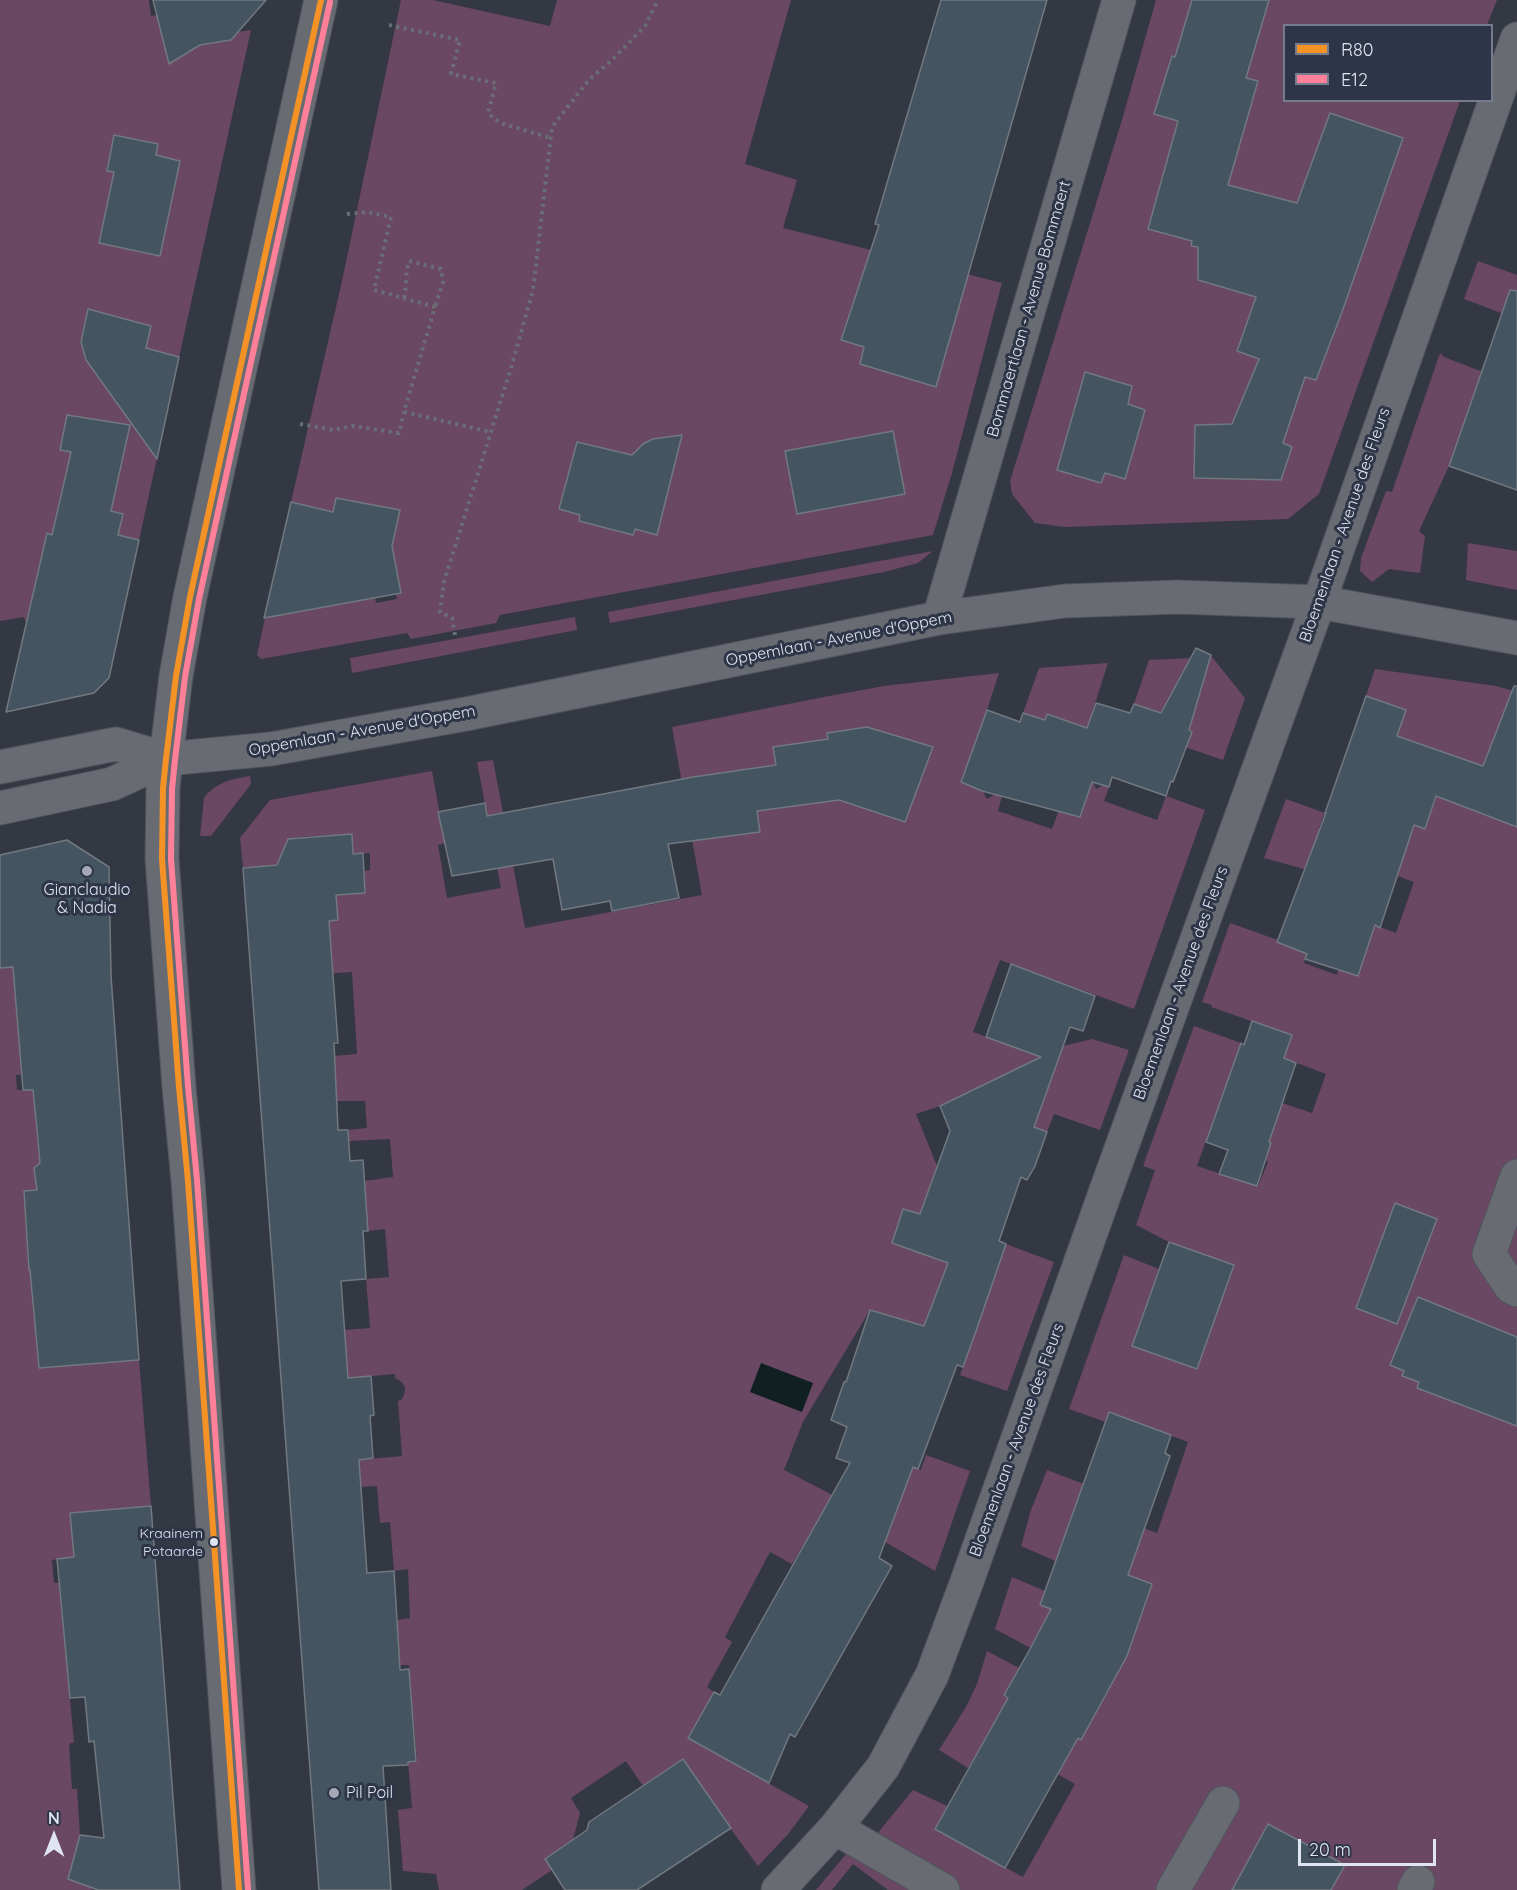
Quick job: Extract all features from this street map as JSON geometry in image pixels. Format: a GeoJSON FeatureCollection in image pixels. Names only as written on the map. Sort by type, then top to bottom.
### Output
{"type":"FeatureCollection","features":[{"type":"Feature","properties":{"kind":"street"},"geometry":{"type":"LineString","coordinates":[[239,1890],[188,1181],[162,859],[163,788],[178,666],[193,587],[321,0]]}},
{"type":"Feature","properties":{"kind":"street","name":"Bommaertlaan - Avenue Bommaert"},"geometry":{"type":"LineString","coordinates":[[939,618],[1119,0]]}},
{"type":"Feature","properties":{"kind":"street","name":"Bloemenlaan - Avenue des Fleurs"},"geometry":{"type":"LineString","coordinates":[[778,1890],[835,1828],[883,1767],[932,1675],[1319,602],[1517,39]]}},
{"type":"Feature","properties":{"kind":"street","name":"Oppemlaan - Avenue d'Oppem"},"geometry":{"type":"LineString","coordinates":[[0,808],[112,784],[166,759],[271,749],[454,716],[939,618],[1065,601],[1177,597],[1319,602],[1517,638]]}},
{"type":"Feature","properties":{"kind":"street","name":"Oppemlaan - Avenue d'Oppem"},"geometry":{"type":"LineString","coordinates":[[0,766],[116,744],[166,759]]}},
{"type":"Feature","properties":{"kind":"street"},"geometry":{"type":"LineString","coordinates":[[1517,1176],[1489,1254],[1511,1287],[1517,1290]]}},
{"type":"Feature","properties":{"kind":"street"},"geometry":{"type":"LineString","coordinates":[[1173,1890],[1223,1803]]}},
{"type":"Feature","properties":{"kind":"street"},"geometry":{"type":"LineString","coordinates":[[835,1828],[943,1890]]}},
{"type":"Feature","properties":{"kind":"path"},"geometry":{"type":"LineString","coordinates":[[454,635],[452,618],[440,612],[444,582],[533,290],[552,127],[588,81],[645,26],[658,0]]}},
{"type":"Feature","properties":{"kind":"path"},"geometry":{"type":"LineString","coordinates":[[389,25],[460,40],[451,74],[495,83],[488,113],[500,123],[551,138]]}},
{"type":"Feature","properties":{"kind":"path"},"geometry":{"type":"LineString","coordinates":[[347,214],[367,212],[391,217],[374,290],[435,307]]}},
{"type":"Feature","properties":{"kind":"path"},"geometry":{"type":"LineString","coordinates":[[300,424],[334,430],[354,426],[399,433],[443,282],[441,269],[409,261],[405,274],[404,298]]}},
{"type":"Feature","properties":{"kind":"path"},"geometry":{"type":"LineString","coordinates":[[404,412],[491,432]]}},
{"type":"Feature","properties":{"kind":"shaded area"},"geometry":{"type":"Polygon","coordinates":[[[0,0],[149,0],[151,16],[170,13],[164,44],[169,53],[251,30],[139,540],[118,535],[122,514],[60,500],[52,535],[47,533],[36,622],[26,623],[24,617],[0,621],[0,0]]]}},
{"type":"Feature","properties":{"kind":"shaded area"},"geometry":{"type":"Polygon","coordinates":[[[401,0],[433,0],[550,26],[557,0],[791,0],[745,164],[797,180],[783,228],[1002,283],[952,473],[933,535],[500,615],[496,623],[411,639],[407,633],[261,659],[257,655],[268,604],[279,615],[375,598],[376,603],[397,599],[396,594],[401,593],[395,561],[389,559],[400,510],[337,498],[333,512],[291,502],[342,281],[401,0]]]}},
{"type":"Feature","properties":{"kind":"shaded area"},"geometry":{"type":"Polygon","coordinates":[[[1156,0],[1497,0],[1487,24],[1283,24],[1283,102],[1460,102],[1319,494],[1288,519],[1065,527],[1035,523],[1012,494],[1010,481],[1122,120],[1156,0]]]}},
{"type":"Feature","properties":{"kind":"shaded area"},"geometry":{"type":"Polygon","coordinates":[[[1478,261],[1517,275],[1517,319],[1464,299],[1478,261]]]}},
{"type":"Feature","properties":{"kind":"shaded area"},"geometry":{"type":"Polygon","coordinates":[[[1440,353],[1444,357],[1517,385],[1449,466],[1419,531],[1425,536],[1420,573],[1389,569],[1372,582],[1360,571],[1361,558],[1386,491],[1392,492],[1440,353]]]}},
{"type":"Feature","properties":{"kind":"shaded area"},"geometry":{"type":"Polygon","coordinates":[[[1468,543],[1517,551],[1517,590],[1466,580],[1468,543]]]}},
{"type":"Feature","properties":{"kind":"shaded area"},"geometry":{"type":"Polygon","coordinates":[[[933,551],[918,563],[884,572],[610,623],[608,612],[933,551]]]}},
{"type":"Feature","properties":{"kind":"shaded area"},"geometry":{"type":"Polygon","coordinates":[[[575,617],[577,630],[352,673],[350,658],[575,617]]]}},
{"type":"Feature","properties":{"kind":"shaded area"},"geometry":{"type":"Polygon","coordinates":[[[1212,657],[1245,698],[1223,760],[1185,747],[1192,719],[1164,708],[1161,713],[1134,704],[1149,660],[1212,657]]]}},
{"type":"Feature","properties":{"kind":"shaded area"},"geometry":{"type":"Polygon","coordinates":[[[1108,663],[1087,728],[1048,714],[1045,720],[1023,713],[1039,668],[1108,663]]]}},
{"type":"Feature","properties":{"kind":"shaded area"},"geometry":{"type":"Polygon","coordinates":[[[1375,669],[1496,686],[1517,692],[1492,818],[1512,825],[1517,812],[1517,1890],[888,1890],[853,1864],[832,1890],[816,1890],[852,1847],[862,1852],[913,1790],[947,1806],[936,1829],[1023,1877],[1075,1784],[988,1735],[968,1768],[939,1750],[966,1707],[977,1684],[987,1651],[1019,1668],[1004,1696],[1081,1740],[1109,1690],[995,1629],[1012,1577],[1045,1591],[1040,1605],[1134,1638],[1152,1584],[1060,1551],[1055,1561],[1021,1546],[1031,1510],[1047,1470],[1084,1484],[1138,1526],[1157,1533],[1188,1442],[1110,1413],[1106,1422],[1069,1409],[1124,1255],[1159,1269],[1132,1346],[1197,1369],[1234,1266],[1169,1242],[1136,1225],[1155,1170],[1143,1166],[1194,1026],[1241,1043],[1197,1166],[1258,1186],[1268,1162],[1266,1160],[1271,1144],[1269,1142],[1282,1103],[1312,1113],[1326,1074],[1284,1058],[1291,1035],[1202,1002],[1230,923],[1278,940],[1277,942],[1307,954],[1304,963],[1337,975],[1338,970],[1358,976],[1375,925],[1396,933],[1414,882],[1345,857],[1341,863],[1311,852],[1304,869],[1264,858],[1286,799],[1325,813],[1319,828],[1364,844],[1381,813],[1425,829],[1445,772],[1394,745],[1406,710],[1366,696],[1375,669]]]}},
{"type":"Feature","properties":{"kind":"shaded area"},"geometry":{"type":"Polygon","coordinates":[[[999,673],[987,710],[982,790],[987,799],[996,794],[1002,796],[998,811],[1052,829],[1072,774],[1093,781],[1096,789],[1104,785],[1109,787],[1104,801],[1157,820],[1166,796],[1205,810],[1134,1009],[1000,960],[973,1032],[1057,1062],[1063,1046],[1092,1039],[1129,1050],[1100,1130],[1054,1114],[1047,1132],[997,1113],[984,1084],[940,1106],[916,1114],[937,1166],[920,1214],[903,1209],[995,1276],[1006,1244],[1054,1262],[1007,1391],[960,1375],[975,1334],[928,1316],[924,1326],[870,1310],[803,1422],[784,1470],[858,1508],[913,1467],[921,1470],[926,1455],[970,1471],[935,1571],[875,1536],[866,1551],[816,1523],[792,1564],[770,1552],[725,1637],[732,1642],[707,1687],[714,1692],[688,1738],[809,1806],[789,1833],[758,1866],[730,1828],[643,1786],[626,1761],[571,1798],[580,1813],[573,1840],[546,1859],[552,1870],[522,1890],[439,1890],[436,1874],[403,1871],[398,1810],[412,1808],[408,1762],[417,1761],[409,1665],[399,1665],[397,1620],[410,1618],[408,1569],[394,1571],[390,1522],[380,1523],[377,1486],[360,1487],[358,1460],[402,1456],[398,1401],[403,1396],[405,1387],[395,1378],[395,1374],[281,1384],[278,1335],[370,1328],[366,1279],[389,1277],[385,1229],[368,1231],[364,1181],[393,1177],[390,1139],[349,1141],[348,1130],[367,1128],[365,1101],[337,1101],[334,1056],[357,1054],[352,972],[251,979],[248,927],[338,920],[336,895],[365,893],[364,871],[370,870],[370,853],[353,854],[352,834],[299,837],[291,839],[284,864],[243,868],[240,838],[270,800],[432,771],[445,843],[438,845],[447,898],[501,888],[477,762],[493,760],[525,928],[702,895],[672,727],[884,686],[999,673]]]}},
{"type":"Feature","properties":{"kind":"shaded area"},"geometry":{"type":"Polygon","coordinates":[[[250,776],[251,784],[211,836],[200,836],[204,798],[208,793],[224,782],[250,776]]]}},
{"type":"Feature","properties":{"kind":"shaded area"},"geometry":{"type":"Polygon","coordinates":[[[111,959],[113,1002],[16,1010],[20,1051],[41,1073],[16,1075],[17,1090],[33,1090],[40,1163],[34,1168],[37,1190],[24,1192],[29,1269],[37,1270],[39,1368],[139,1360],[151,1506],[71,1513],[74,1557],[52,1560],[54,1583],[59,1583],[74,1742],[69,1744],[72,1789],[77,1789],[80,1835],[78,1848],[92,1890],[0,1890],[0,968],[111,959]]]}},
{"type":"Feature","properties":{"kind":"shaded area"},"geometry":{"type":"Polygon","coordinates":[[[761,1363],[813,1383],[802,1412],[750,1392],[761,1363]]]}},
{"type":"Feature","properties":{"kind":"building"},"geometry":{"type":"Polygon","coordinates":[[[153,0],[266,0],[231,40],[200,45],[169,64],[153,0]]]}},
{"type":"Feature","properties":{"kind":"building"},"geometry":{"type":"Polygon","coordinates":[[[941,0],[1047,0],[936,387],[860,364],[864,347],[841,340],[879,225],[875,224],[941,0]]]}},
{"type":"Feature","properties":{"kind":"building"},"geometry":{"type":"Polygon","coordinates":[[[1192,0],[1269,0],[1246,78],[1258,81],[1228,185],[1297,203],[1330,113],[1403,138],[1316,380],[1305,377],[1283,443],[1292,447],[1281,480],[1194,478],[1195,425],[1232,424],[1259,359],[1237,351],[1256,297],[1198,280],[1198,247],[1191,246],[1192,241],[1148,229],[1178,121],[1154,114],[1172,56],[1175,57],[1192,0]]]}},
{"type":"Feature","properties":{"kind":"building"},"geometry":{"type":"Polygon","coordinates":[[[114,135],[158,144],[156,155],[180,161],[160,256],[99,243],[114,172],[107,171],[114,135]]]}},
{"type":"Feature","properties":{"kind":"building"},"geometry":{"type":"Polygon","coordinates":[[[1510,290],[1517,291],[1517,490],[1449,466],[1510,290]]]}},
{"type":"Feature","properties":{"kind":"building"},"geometry":{"type":"Polygon","coordinates":[[[88,309],[151,326],[146,348],[179,357],[157,459],[86,360],[81,342],[88,309]]]}},
{"type":"Feature","properties":{"kind":"building"},"geometry":{"type":"Polygon","coordinates":[[[1085,372],[1132,386],[1128,404],[1145,410],[1125,479],[1105,473],[1101,483],[1057,470],[1085,372]]]}},
{"type":"Feature","properties":{"kind":"building"},"geometry":{"type":"Polygon","coordinates":[[[67,415],[130,425],[111,511],[123,514],[118,535],[139,540],[109,678],[94,693],[6,712],[47,533],[52,535],[71,452],[60,450],[67,415]]]}},
{"type":"Feature","properties":{"kind":"building"},"geometry":{"type":"Polygon","coordinates":[[[893,431],[905,494],[797,514],[785,451],[893,431]]]}},
{"type":"Feature","properties":{"kind":"building"},"geometry":{"type":"Polygon","coordinates":[[[682,435],[657,535],[635,529],[633,535],[579,521],[580,515],[559,509],[577,442],[632,455],[643,444],[653,439],[682,435]]]}},
{"type":"Feature","properties":{"kind":"building"},"geometry":{"type":"Polygon","coordinates":[[[336,498],[400,510],[392,546],[401,593],[264,618],[291,502],[333,512],[336,498]]]}},
{"type":"Feature","properties":{"kind":"building"},"geometry":{"type":"Polygon","coordinates":[[[1196,648],[1211,655],[1189,730],[1192,732],[1166,796],[1112,777],[1109,787],[1092,782],[1080,817],[982,791],[961,782],[987,710],[1020,722],[1023,713],[1045,720],[1047,714],[1087,728],[1096,703],[1130,713],[1134,704],[1161,713],[1196,648]]]}},
{"type":"Feature","properties":{"kind":"building"},"geometry":{"type":"Polygon","coordinates":[[[1514,686],[1517,686],[1517,827],[1436,796],[1425,829],[1414,825],[1380,928],[1375,925],[1358,976],[1305,959],[1307,954],[1277,942],[1326,813],[1366,696],[1406,710],[1397,736],[1483,766],[1514,686]]]}},
{"type":"Feature","properties":{"kind":"building"},"geometry":{"type":"Polygon","coordinates":[[[867,727],[933,747],[905,822],[839,800],[757,811],[760,832],[668,844],[679,898],[612,911],[610,901],[562,910],[553,859],[452,876],[438,812],[485,803],[487,816],[693,777],[776,765],[773,747],[828,739],[827,733],[867,727]]]}},
{"type":"Feature","properties":{"kind":"building"},"geometry":{"type":"Polygon","coordinates":[[[352,834],[353,854],[363,853],[365,893],[336,895],[338,920],[329,921],[338,1043],[334,1043],[338,1130],[348,1130],[350,1161],[363,1160],[368,1231],[363,1231],[366,1279],[341,1281],[348,1378],[371,1376],[374,1415],[370,1416],[373,1458],[359,1460],[367,1573],[394,1571],[400,1670],[409,1669],[416,1761],[408,1762],[408,1765],[383,1766],[391,1890],[319,1890],[243,868],[277,865],[288,839],[352,834]]]}},
{"type":"Feature","properties":{"kind":"building"},"geometry":{"type":"Polygon","coordinates":[[[67,840],[109,867],[111,976],[139,1360],[39,1368],[24,1191],[37,1190],[34,1168],[40,1163],[33,1090],[23,1090],[13,967],[0,968],[0,855],[67,840]]]}},
{"type":"Feature","properties":{"kind":"building"},"geometry":{"type":"Polygon","coordinates":[[[1011,964],[1095,996],[1083,1031],[1070,1027],[1034,1127],[1047,1132],[1035,1166],[1027,1180],[1021,1177],[999,1241],[1006,1244],[975,1334],[963,1367],[957,1365],[918,1469],[913,1467],[879,1558],[892,1566],[795,1737],[790,1734],[769,1783],[688,1738],[714,1692],[720,1695],[850,1463],[836,1458],[847,1427],[831,1420],[870,1310],[924,1326],[948,1263],[892,1243],[903,1209],[920,1214],[950,1131],[940,1106],[1041,1057],[986,1037],[1011,964]]]}},
{"type":"Feature","properties":{"kind":"building"},"geometry":{"type":"Polygon","coordinates":[[[1252,1021],[1292,1035],[1284,1058],[1296,1063],[1269,1142],[1271,1143],[1257,1186],[1219,1174],[1228,1150],[1206,1142],[1241,1043],[1244,1045],[1252,1021]]]}},
{"type":"Feature","properties":{"kind":"building"},"geometry":{"type":"Polygon","coordinates":[[[1395,1203],[1437,1219],[1397,1324],[1356,1308],[1395,1203]]]}},
{"type":"Feature","properties":{"kind":"building"},"geometry":{"type":"Polygon","coordinates":[[[1169,1242],[1234,1265],[1197,1369],[1132,1346],[1169,1242]]]}},
{"type":"Feature","properties":{"kind":"building"},"geometry":{"type":"Polygon","coordinates":[[[1418,1297],[1517,1337],[1517,1426],[1417,1388],[1419,1382],[1402,1376],[1404,1371],[1390,1365],[1418,1297]]]}},
{"type":"Feature","properties":{"kind":"building"},"geometry":{"type":"Polygon","coordinates":[[[1109,1412],[1171,1435],[1165,1453],[1170,1456],[1128,1575],[1152,1584],[1127,1656],[1081,1740],[1078,1738],[1005,1868],[935,1829],[1008,1698],[1004,1695],[1051,1609],[1040,1605],[1109,1412]]]}},
{"type":"Feature","properties":{"kind":"building"},"geometry":{"type":"Polygon","coordinates":[[[151,1506],[180,1890],[98,1890],[68,1879],[80,1835],[104,1838],[94,1741],[89,1742],[85,1697],[70,1698],[57,1559],[74,1557],[70,1513],[151,1506]]]}},
{"type":"Feature","properties":{"kind":"building"},"geometry":{"type":"Polygon","coordinates":[[[683,1759],[731,1828],[637,1890],[565,1890],[545,1859],[587,1830],[589,1822],[683,1759]]]}},
{"type":"Feature","properties":{"kind":"building"},"geometry":{"type":"Polygon","coordinates":[[[1268,1824],[1345,1865],[1331,1890],[1232,1890],[1268,1824]]]}},
{"type":"Feature","properties":{"kind":"transit line","name":"R80"},"geometry":{"type":"LineString","coordinates":[[239,1890],[188,1181],[162,859],[163,788],[176,676],[190,597],[321,0]]}},
{"type":"Feature","properties":{"kind":"transit line","name":"E12"},"geometry":{"type":"LineString","coordinates":[[248,1889],[197,1180],[171,859],[172,789],[185,677],[199,599],[330,2]]}},
{"type":"Feature","properties":{"kind":"place","name":"Gianclaudio & Nadia"},"geometry":{"type":"Point","coordinates":[87,871]}},
{"type":"Feature","properties":{"kind":"place","name":"Kraainem Potaarde"},"geometry":{"type":"Point","coordinates":[214,1542]}},
{"type":"Feature","properties":{"kind":"place","name":"Pil Poil"},"geometry":{"type":"Point","coordinates":[334,1793]}}]}
